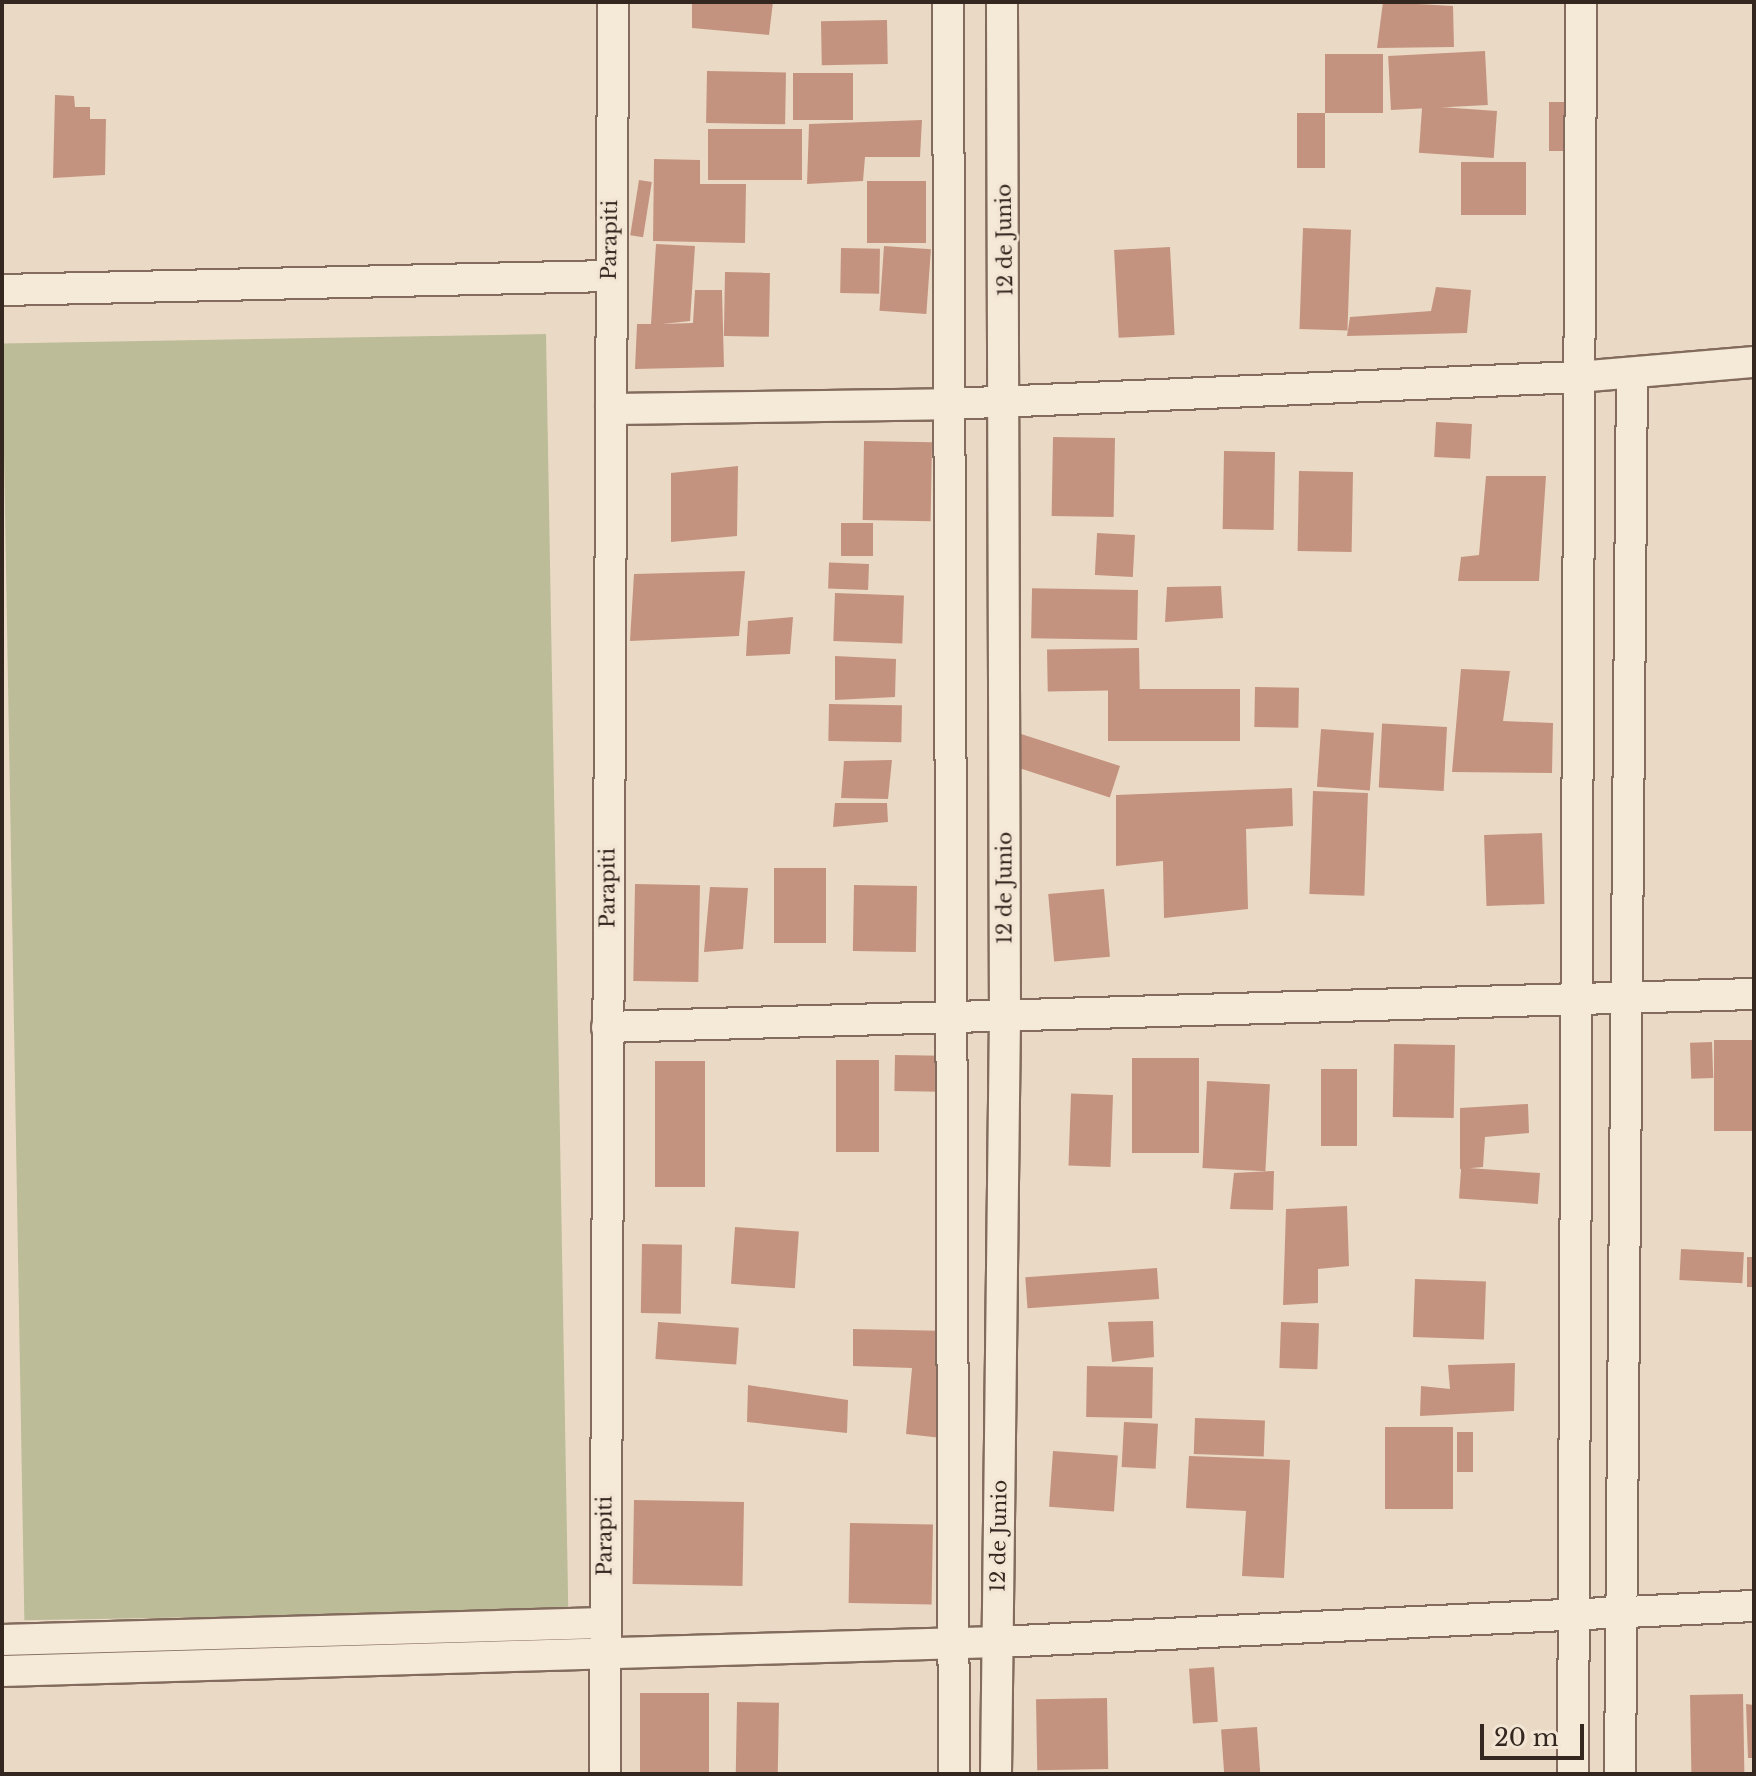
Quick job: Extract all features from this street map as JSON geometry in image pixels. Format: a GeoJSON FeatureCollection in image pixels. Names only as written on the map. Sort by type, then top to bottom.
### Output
{"type":"FeatureCollection","features":[{"type":"Feature","properties":{"kind":"street","name":"Parapiti"},"geometry":{"type":"LineString","coordinates":[[605,1774],[609,276],[613,2]]}},
{"type":"Feature","properties":{"kind":"street"},"geometry":{"type":"LineString","coordinates":[[948,2],[954,1774]]}},
{"type":"Feature","properties":{"kind":"street","name":"12 de Junio"},"geometry":{"type":"LineString","coordinates":[[996,1774],[1005,1021],[1007,402],[1002,2]]}},
{"type":"Feature","properties":{"kind":"street"},"geometry":{"type":"LineString","coordinates":[[1573,1774],[1581,2]]}},
{"type":"Feature","properties":{"kind":"street"},"geometry":{"type":"LineString","coordinates":[[2,290],[609,276]]}},
{"type":"Feature","properties":{"kind":"street"},"geometry":{"type":"LineString","coordinates":[[611,409],[1007,402],[1578,377],[1754,362]]}},
{"type":"Feature","properties":{"kind":"street"},"geometry":{"type":"LineString","coordinates":[[1620,1774],[1621,1001],[1632,374]]}},
{"type":"Feature","properties":{"kind":"street"},"geometry":{"type":"LineString","coordinates":[[607,1027],[953,1018],[1005,1021],[1576,1004],[1754,994]]}},
{"type":"Feature","properties":{"kind":"street"},"geometry":{"type":"LineString","coordinates":[[2,1671],[998,1642],[1754,1606]]}},
{"type":"Feature","properties":{"kind":"street"},"geometry":{"type":"LineString","coordinates":[[2,1640],[604,1623]]}},
{"type":"Feature","properties":{"kind":"green space"},"geometry":{"type":"Polygon","coordinates":[[[546,334],[568,1611],[24,1620],[2,343],[546,334]]]}},
{"type":"Feature","properties":{"kind":"building"},"geometry":{"type":"Polygon","coordinates":[[[692,2],[773,2],[769,35],[692,28],[692,2]]]}},
{"type":"Feature","properties":{"kind":"building"},"geometry":{"type":"Polygon","coordinates":[[[1383,2],[1453,6],[1454,47],[1377,48],[1383,2]]]}},
{"type":"Feature","properties":{"kind":"building"},"geometry":{"type":"Polygon","coordinates":[[[887,20],[888,64],[822,65],[821,21],[887,20]]]}},
{"type":"Feature","properties":{"kind":"building"},"geometry":{"type":"Polygon","coordinates":[[[1485,51],[1488,105],[1391,110],[1388,56],[1485,51]]]}},
{"type":"Feature","properties":{"kind":"building"},"geometry":{"type":"Polygon","coordinates":[[[1325,54],[1383,54],[1383,113],[1325,113],[1325,54]]]}},
{"type":"Feature","properties":{"kind":"building"},"geometry":{"type":"Polygon","coordinates":[[[707,71],[786,72],[785,124],[706,123],[707,71]]]}},
{"type":"Feature","properties":{"kind":"building"},"geometry":{"type":"Polygon","coordinates":[[[793,73],[853,73],[853,120],[793,120],[793,73]]]}},
{"type":"Feature","properties":{"kind":"building"},"geometry":{"type":"Polygon","coordinates":[[[55,95],[74,96],[75,107],[90,107],[90,119],[106,119],[105,175],[53,178],[55,95]]]}},
{"type":"Feature","properties":{"kind":"building"},"geometry":{"type":"Polygon","coordinates":[[[1549,102],[1568,102],[1568,151],[1549,151],[1549,102]]]}},
{"type":"Feature","properties":{"kind":"building"},"geometry":{"type":"Polygon","coordinates":[[[1422,106],[1497,111],[1494,158],[1419,153],[1422,106]]]}},
{"type":"Feature","properties":{"kind":"building"},"geometry":{"type":"Polygon","coordinates":[[[1297,113],[1325,113],[1325,168],[1297,168],[1297,113]]]}},
{"type":"Feature","properties":{"kind":"building"},"geometry":{"type":"Polygon","coordinates":[[[922,120],[920,157],[865,157],[863,181],[807,184],[809,124],[922,120]]]}},
{"type":"Feature","properties":{"kind":"building"},"geometry":{"type":"Polygon","coordinates":[[[708,129],[802,129],[802,180],[708,180],[708,129]]]}},
{"type":"Feature","properties":{"kind":"building"},"geometry":{"type":"Polygon","coordinates":[[[654,159],[700,160],[700,184],[746,184],[745,243],[653,241],[654,159]]]}},
{"type":"Feature","properties":{"kind":"building"},"geometry":{"type":"Polygon","coordinates":[[[1461,162],[1526,162],[1526,215],[1461,215],[1461,162]]]}},
{"type":"Feature","properties":{"kind":"building"},"geometry":{"type":"Polygon","coordinates":[[[639,180],[652,182],[643,237],[630,235],[639,180]]]}},
{"type":"Feature","properties":{"kind":"building"},"geometry":{"type":"Polygon","coordinates":[[[867,181],[926,181],[926,243],[867,243],[867,181]]]}},
{"type":"Feature","properties":{"kind":"building"},"geometry":{"type":"Polygon","coordinates":[[[1303,228],[1351,230],[1347,331],[1299,329],[1303,228]]]}},
{"type":"Feature","properties":{"kind":"building"},"geometry":{"type":"Polygon","coordinates":[[[656,244],[695,246],[690,321],[662,324],[693,323],[695,290],[722,290],[724,367],[635,369],[637,324],[651,324],[656,244]]]}},
{"type":"Feature","properties":{"kind":"building"},"geometry":{"type":"Polygon","coordinates":[[[884,246],[931,249],[926,314],[879,311],[884,246]]]}},
{"type":"Feature","properties":{"kind":"building"},"geometry":{"type":"Polygon","coordinates":[[[1170,247],[1175,335],[1119,338],[1114,250],[1170,247]]]}},
{"type":"Feature","properties":{"kind":"building"},"geometry":{"type":"Polygon","coordinates":[[[841,248],[880,249],[879,294],[840,293],[841,248]]]}},
{"type":"Feature","properties":{"kind":"building"},"geometry":{"type":"Polygon","coordinates":[[[725,272],[770,273],[769,337],[724,336],[725,272]]]}},
{"type":"Feature","properties":{"kind":"building"},"geometry":{"type":"Polygon","coordinates":[[[1436,287],[1471,290],[1467,333],[1347,336],[1350,317],[1431,311],[1436,287]]]}},
{"type":"Feature","properties":{"kind":"building"},"geometry":{"type":"Polygon","coordinates":[[[1436,422],[1472,424],[1470,459],[1434,457],[1436,422]]]}},
{"type":"Feature","properties":{"kind":"building"},"geometry":{"type":"Polygon","coordinates":[[[1053,437],[1115,438],[1114,517],[1052,516],[1053,437]]]}},
{"type":"Feature","properties":{"kind":"building"},"geometry":{"type":"Polygon","coordinates":[[[864,441],[932,442],[931,521],[863,520],[864,441]]]}},
{"type":"Feature","properties":{"kind":"building"},"geometry":{"type":"Polygon","coordinates":[[[1224,451],[1275,452],[1274,530],[1223,529],[1224,451]]]}},
{"type":"Feature","properties":{"kind":"building"},"geometry":{"type":"Polygon","coordinates":[[[738,466],[737,536],[671,542],[671,473],[738,466]]]}},
{"type":"Feature","properties":{"kind":"building"},"geometry":{"type":"Polygon","coordinates":[[[1299,471],[1353,472],[1352,552],[1298,551],[1299,471]]]}},
{"type":"Feature","properties":{"kind":"building"},"geometry":{"type":"Polygon","coordinates":[[[1486,476],[1546,476],[1539,581],[1458,581],[1461,557],[1479,555],[1486,476]]]}},
{"type":"Feature","properties":{"kind":"building"},"geometry":{"type":"Polygon","coordinates":[[[841,523],[873,523],[873,556],[841,556],[841,523]]]}},
{"type":"Feature","properties":{"kind":"building"},"geometry":{"type":"Polygon","coordinates":[[[1097,533],[1135,535],[1133,577],[1095,575],[1097,533]]]}},
{"type":"Feature","properties":{"kind":"building"},"geometry":{"type":"Polygon","coordinates":[[[829,563],[869,564],[868,590],[828,589],[829,563]]]}},
{"type":"Feature","properties":{"kind":"building"},"geometry":{"type":"Polygon","coordinates":[[[745,571],[739,636],[630,641],[634,574],[745,571]]]}},
{"type":"Feature","properties":{"kind":"building"},"geometry":{"type":"Polygon","coordinates":[[[1221,586],[1223,618],[1165,622],[1167,587],[1221,586]]]}},
{"type":"Feature","properties":{"kind":"building"},"geometry":{"type":"Polygon","coordinates":[[[1032,588],[1138,590],[1137,640],[1031,638],[1032,588]]]}},
{"type":"Feature","properties":{"kind":"building"},"geometry":{"type":"Polygon","coordinates":[[[835,593],[904,595],[902,643],[833,641],[835,593]]]}},
{"type":"Feature","properties":{"kind":"building"},"geometry":{"type":"Polygon","coordinates":[[[793,617],[790,654],[746,656],[748,621],[793,617]]]}},
{"type":"Feature","properties":{"kind":"building"},"geometry":{"type":"Polygon","coordinates":[[[1139,648],[1140,690],[1048,692],[1047,650],[1139,648]]]}},
{"type":"Feature","properties":{"kind":"building"},"geometry":{"type":"Polygon","coordinates":[[[835,656],[896,659],[895,697],[835,700],[835,656]]]}},
{"type":"Feature","properties":{"kind":"building"},"geometry":{"type":"Polygon","coordinates":[[[1461,669],[1510,671],[1503,721],[1553,723],[1552,773],[1452,772],[1461,669]]]}},
{"type":"Feature","properties":{"kind":"building"},"geometry":{"type":"Polygon","coordinates":[[[1255,687],[1299,688],[1298,728],[1254,727],[1255,687]]]}},
{"type":"Feature","properties":{"kind":"building"},"geometry":{"type":"Polygon","coordinates":[[[1108,689],[1240,689],[1240,741],[1108,741],[1108,689]]]}},
{"type":"Feature","properties":{"kind":"building"},"geometry":{"type":"Polygon","coordinates":[[[829,704],[902,705],[901,742],[828,741],[829,704]]]}},
{"type":"Feature","properties":{"kind":"building"},"geometry":{"type":"Polygon","coordinates":[[[1382,724],[1447,727],[1444,791],[1379,788],[1382,724]]]}},
{"type":"Feature","properties":{"kind":"building"},"geometry":{"type":"Polygon","coordinates":[[[1321,729],[1374,733],[1370,791],[1317,787],[1321,729]]]}},
{"type":"Feature","properties":{"kind":"building"},"geometry":{"type":"Polygon","coordinates":[[[1017,733],[1120,766],[1110,797],[1007,764],[1017,733]]]}},
{"type":"Feature","properties":{"kind":"building"},"geometry":{"type":"Polygon","coordinates":[[[892,760],[888,799],[841,798],[844,761],[892,760]]]}},
{"type":"Feature","properties":{"kind":"building"},"geometry":{"type":"Polygon","coordinates":[[[1292,788],[1293,826],[1246,829],[1248,909],[1164,918],[1163,861],[1116,866],[1116,795],[1292,788]]]}},
{"type":"Feature","properties":{"kind":"building"},"geometry":{"type":"Polygon","coordinates":[[[1313,791],[1368,793],[1364,896],[1309,894],[1313,791]]]}},
{"type":"Feature","properties":{"kind":"building"},"geometry":{"type":"Polygon","coordinates":[[[835,803],[887,803],[888,822],[833,827],[835,803]]]}},
{"type":"Feature","properties":{"kind":"building"},"geometry":{"type":"Polygon","coordinates":[[[1542,833],[1544,904],[1487,906],[1484,835],[1542,833]]]}},
{"type":"Feature","properties":{"kind":"building"},"geometry":{"type":"Polygon","coordinates":[[[774,868],[826,868],[826,943],[774,943],[774,868]]]}},
{"type":"Feature","properties":{"kind":"building"},"geometry":{"type":"Polygon","coordinates":[[[635,884],[700,885],[698,982],[633,981],[635,884]]]}},
{"type":"Feature","properties":{"kind":"building"},"geometry":{"type":"Polygon","coordinates":[[[854,885],[917,886],[916,952],[853,951],[854,885]]]}},
{"type":"Feature","properties":{"kind":"building"},"geometry":{"type":"Polygon","coordinates":[[[710,887],[748,888],[743,949],[704,952],[710,887]]]}},
{"type":"Feature","properties":{"kind":"building"},"geometry":{"type":"Polygon","coordinates":[[[1104,889],[1110,957],[1054,962],[1048,894],[1104,889]]]}},
{"type":"Feature","properties":{"kind":"building"},"geometry":{"type":"Polygon","coordinates":[[[1714,1040],[1754,1040],[1754,1131],[1714,1131],[1714,1040]]]}},
{"type":"Feature","properties":{"kind":"building"},"geometry":{"type":"Polygon","coordinates":[[[1712,1042],[1713,1078],[1691,1079],[1690,1043],[1712,1042]]]}},
{"type":"Feature","properties":{"kind":"building"},"geometry":{"type":"Polygon","coordinates":[[[1394,1044],[1455,1045],[1454,1118],[1393,1117],[1394,1044]]]}},
{"type":"Feature","properties":{"kind":"building"},"geometry":{"type":"Polygon","coordinates":[[[895,1055],[941,1056],[940,1092],[894,1091],[895,1055]]]}},
{"type":"Feature","properties":{"kind":"building"},"geometry":{"type":"Polygon","coordinates":[[[1132,1058],[1199,1058],[1199,1153],[1132,1153],[1132,1058]]]}},
{"type":"Feature","properties":{"kind":"building"},"geometry":{"type":"Polygon","coordinates":[[[836,1060],[879,1060],[879,1152],[836,1152],[836,1060]]]}},
{"type":"Feature","properties":{"kind":"building"},"geometry":{"type":"Polygon","coordinates":[[[655,1061],[705,1061],[705,1187],[655,1187],[655,1061]]]}},
{"type":"Feature","properties":{"kind":"building"},"geometry":{"type":"Polygon","coordinates":[[[1321,1069],[1357,1069],[1357,1146],[1321,1146],[1321,1069]]]}},
{"type":"Feature","properties":{"kind":"building"},"geometry":{"type":"Polygon","coordinates":[[[1207,1081],[1270,1084],[1265,1171],[1202,1168],[1207,1081]]]}},
{"type":"Feature","properties":{"kind":"building"},"geometry":{"type":"Polygon","coordinates":[[[1071,1094],[1113,1095],[1110,1167],[1069,1165],[1071,1094]]]}},
{"type":"Feature","properties":{"kind":"building"},"geometry":{"type":"Polygon","coordinates":[[[1528,1104],[1529,1133],[1485,1137],[1483,1167],[1460,1169],[1460,1108],[1528,1104]]]}},
{"type":"Feature","properties":{"kind":"building"},"geometry":{"type":"Polygon","coordinates":[[[1461,1167],[1540,1173],[1538,1204],[1459,1198],[1461,1167]]]}},
{"type":"Feature","properties":{"kind":"building"},"geometry":{"type":"Polygon","coordinates":[[[1274,1171],[1273,1210],[1230,1209],[1234,1173],[1274,1171]]]}},
{"type":"Feature","properties":{"kind":"building"},"geometry":{"type":"Polygon","coordinates":[[[1347,1206],[1349,1266],[1318,1269],[1318,1303],[1283,1305],[1286,1209],[1347,1206]]]}},
{"type":"Feature","properties":{"kind":"building"},"geometry":{"type":"Polygon","coordinates":[[[735,1227],[799,1231],[795,1288],[731,1284],[735,1227]]]}},
{"type":"Feature","properties":{"kind":"building"},"geometry":{"type":"Polygon","coordinates":[[[642,1244],[682,1245],[681,1314],[641,1313],[642,1244]]]}},
{"type":"Feature","properties":{"kind":"building"},"geometry":{"type":"Polygon","coordinates":[[[1681,1249],[1744,1252],[1742,1283],[1679,1280],[1681,1249]]]}},
{"type":"Feature","properties":{"kind":"building"},"geometry":{"type":"Polygon","coordinates":[[[1747,1257],[1754,1257],[1754,1287],[1747,1287],[1747,1257]]]}},
{"type":"Feature","properties":{"kind":"building"},"geometry":{"type":"Polygon","coordinates":[[[1157,1268],[1159,1299],[1027,1308],[1025,1277],[1157,1268]]]}},
{"type":"Feature","properties":{"kind":"building"},"geometry":{"type":"Polygon","coordinates":[[[1415,1279],[1486,1281],[1484,1339],[1413,1337],[1415,1279]]]}},
{"type":"Feature","properties":{"kind":"building"},"geometry":{"type":"Polygon","coordinates":[[[1153,1321],[1154,1357],[1112,1362],[1108,1322],[1153,1321]]]}},
{"type":"Feature","properties":{"kind":"building"},"geometry":{"type":"Polygon","coordinates":[[[658,1322],[739,1328],[736,1365],[655,1359],[658,1322]]]}},
{"type":"Feature","properties":{"kind":"building"},"geometry":{"type":"Polygon","coordinates":[[[1281,1322],[1319,1323],[1317,1369],[1279,1368],[1281,1322]]]}},
{"type":"Feature","properties":{"kind":"building"},"geometry":{"type":"Polygon","coordinates":[[[853,1329],[951,1331],[942,1438],[906,1434],[912,1368],[853,1366],[853,1329]]]}},
{"type":"Feature","properties":{"kind":"building"},"geometry":{"type":"Polygon","coordinates":[[[1515,1363],[1514,1411],[1420,1416],[1421,1386],[1450,1389],[1448,1365],[1515,1363]]]}},
{"type":"Feature","properties":{"kind":"building"},"geometry":{"type":"Polygon","coordinates":[[[1087,1366],[1153,1367],[1152,1418],[1086,1417],[1087,1366]]]}},
{"type":"Feature","properties":{"kind":"building"},"geometry":{"type":"Polygon","coordinates":[[[748,1385],[848,1400],[847,1433],[747,1422],[748,1385]]]}},
{"type":"Feature","properties":{"kind":"building"},"geometry":{"type":"Polygon","coordinates":[[[1195,1418],[1265,1420],[1264,1456],[1194,1454],[1195,1418]]]}},
{"type":"Feature","properties":{"kind":"building"},"geometry":{"type":"Polygon","coordinates":[[[1124,1422],[1158,1424],[1156,1469],[1122,1467],[1124,1422]]]}},
{"type":"Feature","properties":{"kind":"building"},"geometry":{"type":"Polygon","coordinates":[[[1385,1427],[1453,1427],[1453,1509],[1385,1509],[1385,1427]]]}},
{"type":"Feature","properties":{"kind":"building"},"geometry":{"type":"Polygon","coordinates":[[[1457,1432],[1473,1432],[1473,1472],[1457,1472],[1457,1432]]]}},
{"type":"Feature","properties":{"kind":"building"},"geometry":{"type":"Polygon","coordinates":[[[1053,1451],[1118,1456],[1114,1511],[1049,1507],[1053,1451]]]}},
{"type":"Feature","properties":{"kind":"building"},"geometry":{"type":"Polygon","coordinates":[[[1189,1456],[1290,1460],[1284,1578],[1242,1576],[1246,1511],[1186,1508],[1189,1456]]]}},
{"type":"Feature","properties":{"kind":"building"},"geometry":{"type":"Polygon","coordinates":[[[634,1500],[744,1502],[743,1586],[633,1584],[634,1500]]]}},
{"type":"Feature","properties":{"kind":"building"},"geometry":{"type":"Polygon","coordinates":[[[850,1523],[933,1524],[932,1604],[849,1603],[850,1523]]]}},
{"type":"Feature","properties":{"kind":"building"},"geometry":{"type":"Polygon","coordinates":[[[1214,1667],[1218,1722],[1193,1724],[1189,1669],[1214,1667]]]}},
{"type":"Feature","properties":{"kind":"building"},"geometry":{"type":"Polygon","coordinates":[[[640,1693],[709,1693],[709,1774],[640,1774],[640,1693]]]}},
{"type":"Feature","properties":{"kind":"building"},"geometry":{"type":"Polygon","coordinates":[[[1743,1694],[1744,1774],[1691,1774],[1690,1695],[1743,1694]]]}},
{"type":"Feature","properties":{"kind":"building"},"geometry":{"type":"Polygon","coordinates":[[[1107,1698],[1108,1769],[1037,1770],[1036,1699],[1107,1698]]]}},
{"type":"Feature","properties":{"kind":"building"},"geometry":{"type":"Polygon","coordinates":[[[737,1702],[779,1703],[778,1774],[736,1774],[737,1702]]]}},
{"type":"Feature","properties":{"kind":"building"},"geometry":{"type":"Polygon","coordinates":[[[1746,1704],[1754,1705],[1754,1758],[1748,1758],[1746,1704]]]}},
{"type":"Feature","properties":{"kind":"building"},"geometry":{"type":"Polygon","coordinates":[[[1257,1727],[1260,1774],[1224,1774],[1221,1730],[1257,1727]]]}}]}
